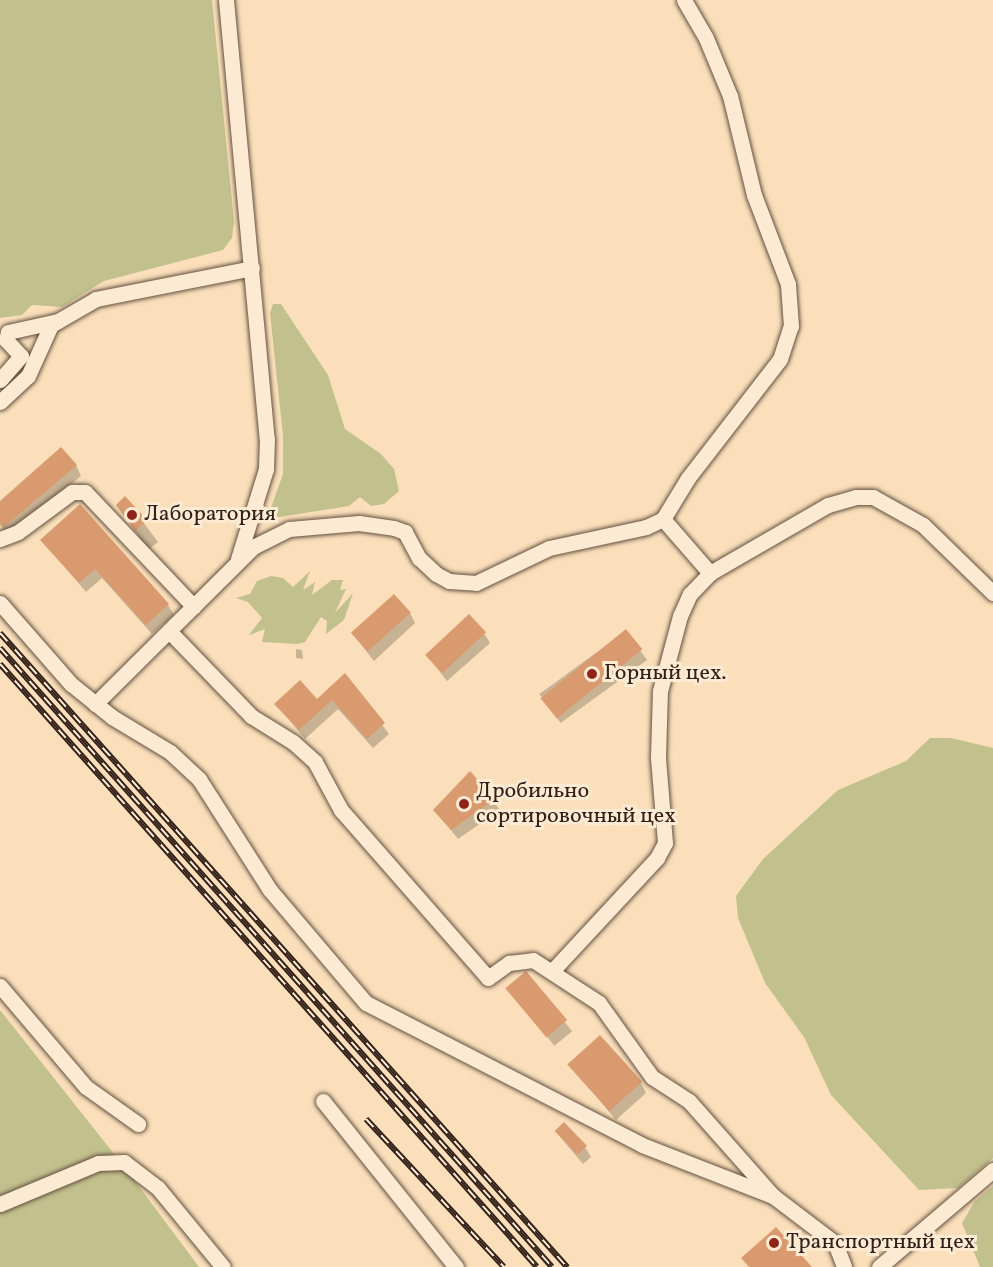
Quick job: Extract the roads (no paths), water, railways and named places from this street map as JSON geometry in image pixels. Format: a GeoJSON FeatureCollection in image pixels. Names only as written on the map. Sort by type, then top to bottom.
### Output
{"type":"FeatureCollection","features":[{"type":"Feature","properties":{"kind":"lane"},"geometry":{"type":"LineString","coordinates":[[226,0],[252,268],[266,469],[237,562]]}},
{"type":"Feature","properties":{"kind":"lane"},"geometry":{"type":"LineString","coordinates":[[94,704],[170,632],[237,562],[260,542],[289,530],[318,525],[380,524],[405,532],[419,558],[436,574],[449,581],[476,583],[558,546],[646,527],[663,519],[688,478],[780,359],[791,326],[789,284],[754,195],[730,96],[706,38],[684,0]]}},
{"type":"Feature","properties":{"kind":"lane"},"geometry":{"type":"LineString","coordinates":[[0,380],[21,356],[6,340],[8,332],[72,317],[96,299],[122,292],[252,268]]}},
{"type":"Feature","properties":{"kind":"lane"},"geometry":{"type":"LineString","coordinates":[[0,402],[28,376],[47,332],[58,321]]}},
{"type":"Feature","properties":{"kind":"lane"},"geometry":{"type":"LineString","coordinates":[[0,539],[18,532],[72,492],[85,492],[194,608]]}},
{"type":"Feature","properties":{"kind":"lane"},"geometry":{"type":"LineString","coordinates":[[553,970],[657,858],[665,843],[658,757],[660,691],[680,616],[690,594],[710,573],[828,505],[856,497],[873,497],[923,525],[993,593]]}},
{"type":"Feature","properties":{"kind":"lane"},"geometry":{"type":"LineString","coordinates":[[663,519],[710,573]]}},
{"type":"Feature","properties":{"kind":"lane"},"geometry":{"type":"LineString","coordinates":[[0,603],[71,684],[94,704],[170,752],[199,779],[270,890],[366,1003],[642,1145],[773,1196]]}},
{"type":"Feature","properties":{"kind":"lane"},"geometry":{"type":"LineString","coordinates":[[170,632],[251,716],[293,741],[315,762],[340,810],[488,978],[521,960],[533,960],[553,970],[599,1003],[652,1077],[694,1106],[773,1196],[835,1243],[844,1267]]}},
{"type":"Feature","properties":{"kind":"lane"},"geometry":{"type":"LineString","coordinates":[[0,986],[86,1087],[138,1124]]}},
{"type":"Feature","properties":{"kind":"lane"},"geometry":{"type":"LineString","coordinates":[[323,1101],[456,1267]]}},
{"type":"Feature","properties":{"kind":"lane"},"geometry":{"type":"LineString","coordinates":[[0,1204],[98,1163],[124,1162],[158,1188],[224,1267]]}},
{"type":"Feature","properties":{"kind":"lane"},"geometry":{"type":"LineString","coordinates":[[879,1267],[993,1170]]}},
{"type":"Feature","properties":{"kind":"railway"},"geometry":{"type":"LineString","coordinates":[[0,633],[567,1267]]}},
{"type":"Feature","properties":{"kind":"railway"},"geometry":{"type":"LineString","coordinates":[[0,648],[552,1267]]}},
{"type":"Feature","properties":{"kind":"railway"},"geometry":{"type":"LineString","coordinates":[[0,664],[537,1267]]}},
{"type":"Feature","properties":{"kind":"railway"},"geometry":{"type":"LineString","coordinates":[[366,1119],[504,1267]]}},
{"type":"Feature","properties":{"kind":"place","name":"Лаборатория"},"geometry":{"type":"Point","coordinates":[132,515]}},
{"type":"Feature","properties":{"kind":"place","name":"Горный цех."},"geometry":{"type":"Point","coordinates":[592,674]}},
{"type":"Feature","properties":{"kind":"place","name":"Дробильно сортировочный цех"},"geometry":{"type":"Point","coordinates":[464,804]}},
{"type":"Feature","properties":{"kind":"place","name":"Транспортный цех"},"geometry":{"type":"Point","coordinates":[774,1243]}}]}
